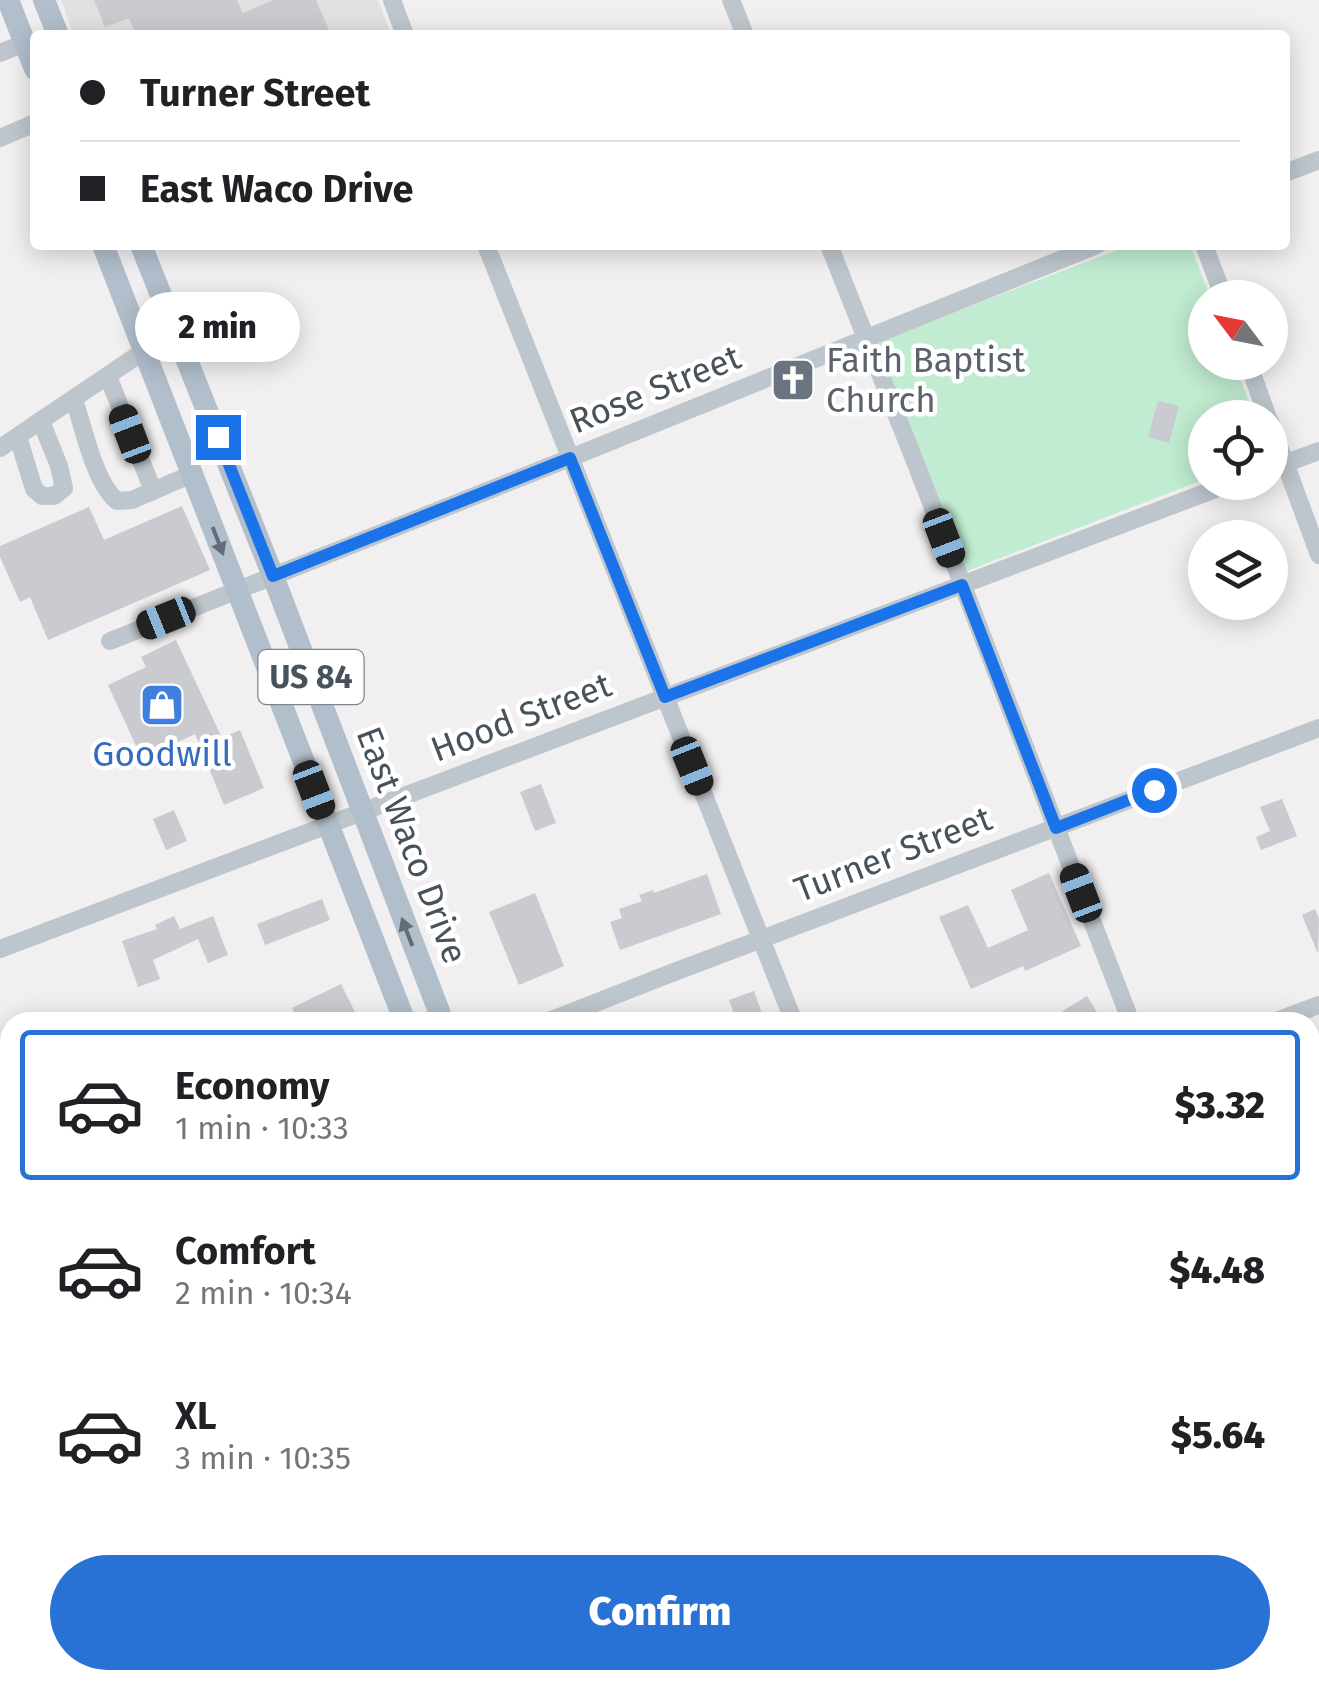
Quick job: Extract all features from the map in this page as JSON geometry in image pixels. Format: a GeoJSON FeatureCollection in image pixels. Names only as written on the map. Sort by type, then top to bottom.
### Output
{"type":"FeatureCollection","features":[{"type":"Feature","properties":{"kind":"main road"},"geometry":{"type":"LineString","coordinates":[[8,0],[30,56]]}},
{"type":"Feature","properties":{"kind":"main road"},"geometry":{"type":"LineString","coordinates":[[44,0],[56,30]]}},
{"type":"Feature","properties":{"kind":"main road","name":"East Waco Drive"},"geometry":{"type":"LineString","coordinates":[[105,250],[401,1012]]}},
{"type":"Feature","properties":{"kind":"main road","name":"East Waco Drive"},"geometry":{"type":"LineString","coordinates":[[144,250],[438,1012]]}},
{"type":"Feature","properties":{"kind":"street"},"geometry":{"type":"LineString","coordinates":[[392,0],[403,30]]}},
{"type":"Feature","properties":{"kind":"street"},"geometry":{"type":"LineString","coordinates":[[731,0],[743,30]]}},
{"type":"Feature","properties":{"kind":"street"},"geometry":{"type":"LineString","coordinates":[[0,54],[25,43]]}},
{"type":"Feature","properties":{"kind":"street"},"geometry":{"type":"LineString","coordinates":[[0,138],[30,126]]}},
{"type":"Feature","properties":{"kind":"street"},"geometry":{"type":"LineString","coordinates":[[1290,170],[1319,160]]}},
{"type":"Feature","properties":{"kind":"street"},"geometry":{"type":"LineString","coordinates":[[488,250],[790,1012]]}},
{"type":"Feature","properties":{"kind":"street"},"geometry":{"type":"LineString","coordinates":[[831,250],[1127,1012]]}},
{"type":"Feature","properties":{"kind":"street","name":"Rose Street"},"geometry":{"type":"LineString","coordinates":[[110,640],[1085,250]]}},
{"type":"Feature","properties":{"kind":"street"},"geometry":{"type":"LineString","coordinates":[[1206,250],[1217,280]]}},
{"type":"Feature","properties":{"kind":"street"},"geometry":{"type":"LineString","coordinates":[[0,448],[176,333]]}},
{"type":"Feature","properties":{"kind":"street"},"geometry":{"type":"LineString","coordinates":[[108,376],[153,491]]}},
{"type":"Feature","properties":{"kind":"street"},"geometry":{"type":"LineString","coordinates":[[74,400],[101,481],[117,501],[132,500],[192,474]]}},
{"type":"Feature","properties":{"kind":"street"},"geometry":{"type":"LineString","coordinates":[[18,437],[34,489],[42,496],[54,496],[64,488],[41,421]]}},
{"type":"Feature","properties":{"kind":"street"},"geometry":{"type":"LineString","coordinates":[[1288,462],[1319,451]]}},
{"type":"Feature","properties":{"kind":"street"},"geometry":{"type":"LineString","coordinates":[[1288,488],[1319,555]]}},
{"type":"Feature","properties":{"kind":"street","name":"Hood Street"},"geometry":{"type":"LineString","coordinates":[[0,949],[1188,499]]}},
{"type":"Feature","properties":{"kind":"street","name":"Turner Street"},"geometry":{"type":"LineString","coordinates":[[573,1012],[1319,728]]}},
{"type":"Feature","properties":{"kind":"shaded area"},"geometry":{"type":"Polygon","coordinates":[[[61,0],[378,0],[389,30],[72,30],[61,0]]]}},
{"type":"Feature","properties":{"kind":"green space"},"geometry":{"type":"Polygon","coordinates":[[[1117,250],[1192,250],[1203,280],[1188,280],[1188,380],[1241,380],[1248,400],[1188,400],[1188,486],[962,573],[875,343],[1117,250]]]}},
{"type":"Feature","properties":{"kind":"building"},"geometry":{"type":"Polygon","coordinates":[[[94,0],[237,0],[243,13],[273,0],[316,0],[329,30],[134,30],[129,18],[105,27],[94,0]]]}},
{"type":"Feature","properties":{"kind":"building"},"geometry":{"type":"Polygon","coordinates":[[[1158,401],[1179,406],[1169,443],[1148,437],[1158,401]]]}},
{"type":"Feature","properties":{"kind":"building"},"geometry":{"type":"Polygon","coordinates":[[[182,506],[210,570],[48,640],[30,597],[20,602],[0,557],[0,546],[89,507],[104,540],[182,506]]]}},
{"type":"Feature","properties":{"kind":"building","name":"Goodwill"},"geometry":{"type":"Polygon","coordinates":[[[176,640],[222,738],[240,730],[264,788],[224,805],[195,734],[142,759],[108,685],[146,667],[141,657],[176,640]]]}},
{"type":"Feature","properties":{"kind":"building"},"geometry":{"type":"Polygon","coordinates":[[[541,784],[556,823],[535,831],[520,792],[541,784]]]}},
{"type":"Feature","properties":{"kind":"building"},"geometry":{"type":"Polygon","coordinates":[[[1282,799],[1297,836],[1261,850],[1256,837],[1270,831],[1260,807],[1282,799]]]}},
{"type":"Feature","properties":{"kind":"building"},"geometry":{"type":"Polygon","coordinates":[[[174,810],[187,841],[166,850],[153,819],[174,810]]]}},
{"type":"Feature","properties":{"kind":"building"},"geometry":{"type":"Polygon","coordinates":[[[1049,873],[1081,946],[971,989],[939,917],[968,905],[988,948],[1028,930],[1011,890],[1049,873]]]}},
{"type":"Feature","properties":{"kind":"building"},"geometry":{"type":"Polygon","coordinates":[[[707,874],[721,914],[620,950],[610,922],[622,918],[619,909],[642,901],[639,895],[707,874]]]}},
{"type":"Feature","properties":{"kind":"building"},"geometry":{"type":"Polygon","coordinates":[[[535,893],[564,966],[519,985],[489,912],[535,893]]]}},
{"type":"Feature","properties":{"kind":"building"},"geometry":{"type":"Polygon","coordinates":[[[322,899],[330,920],[265,945],[257,924],[322,899]]]}},
{"type":"Feature","properties":{"kind":"building"},"geometry":{"type":"Polygon","coordinates":[[[1315,909],[1319,919],[1318,954],[1302,915],[1315,909]]]}},
{"type":"Feature","properties":{"kind":"building"},"geometry":{"type":"Polygon","coordinates":[[[174,916],[180,929],[213,916],[228,955],[208,963],[198,939],[153,960],[160,979],[138,987],[122,941],[157,929],[155,925],[174,916]]]}},
{"type":"Feature","properties":{"kind":"building"},"geometry":{"type":"Polygon","coordinates":[[[341,984],[355,1012],[294,1012],[292,1008],[341,984]]]}},
{"type":"Feature","properties":{"kind":"building"},"geometry":{"type":"Polygon","coordinates":[[[754,991],[761,1012],[733,1012],[729,1000],[754,991]]]}},
{"type":"Feature","properties":{"kind":"building"},"geometry":{"type":"Polygon","coordinates":[[[1087,996],[1097,1012],[1061,1012],[1087,996]]]}},
{"type":"Feature","properties":{"kind":"place","name":"Faith Baptist Church"},"geometry":{"type":"Point","coordinates":[793,380]}},
{"type":"Feature","properties":{"kind":"place","name":"Goodwill"},"geometry":{"type":"Point","coordinates":[162,705]}},
{"type":"Feature","properties":{"kind":"route"},"geometry":{"type":"LineString","coordinates":[[218,437],[273,576],[570,458],[665,697],[962,585],[1056,828],[1154,790]]}}]}
